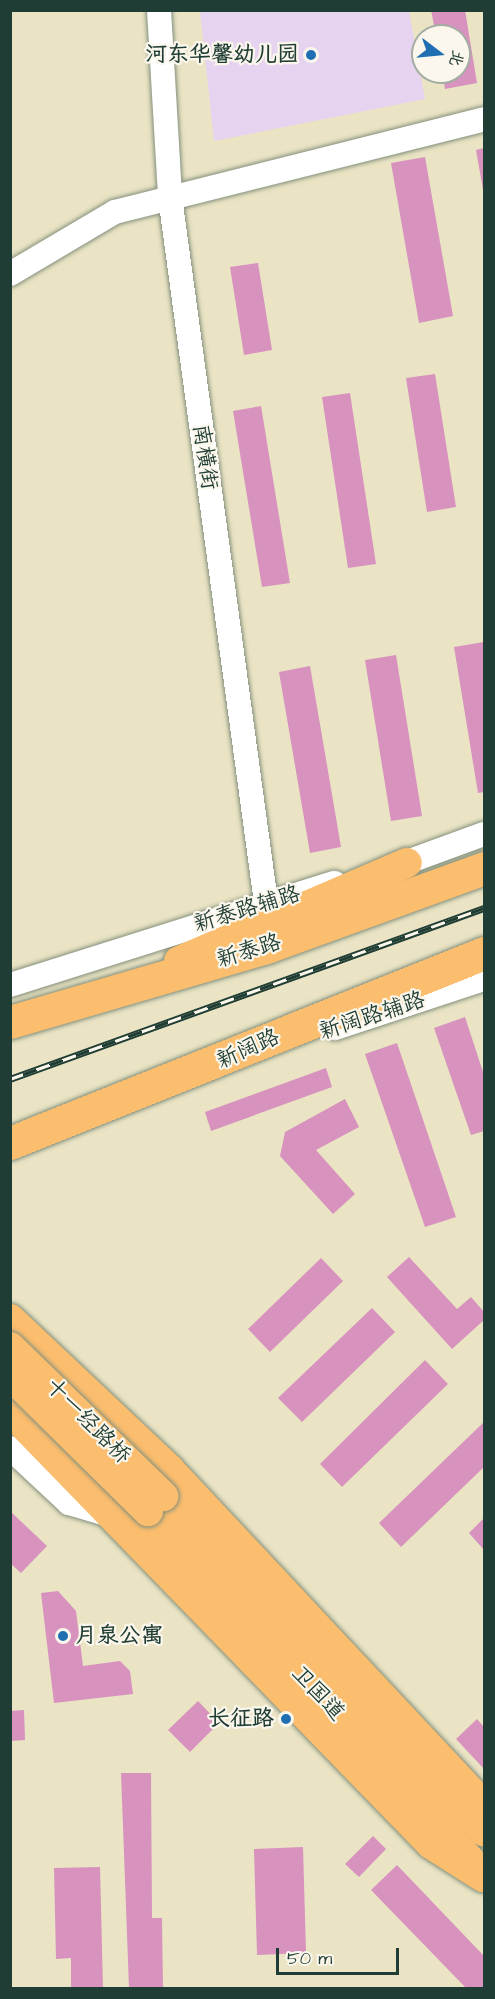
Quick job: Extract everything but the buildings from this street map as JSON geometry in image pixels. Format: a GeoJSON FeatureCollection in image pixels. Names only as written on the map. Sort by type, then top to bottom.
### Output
{"type":"FeatureCollection","features":[{"type":"Feature","properties":{"kind":"highway","name":"新泰路"},"geometry":{"type":"LineString","coordinates":[[10,1022],[122,987],[266,947],[484,868]]}},
{"type":"Feature","properties":{"kind":"highway","name":"新阔路"},"geometry":{"type":"LineString","coordinates":[[10,1143],[224,1061],[423,976],[484,953]]}},
{"type":"Feature","properties":{"kind":"main road"},"geometry":{"type":"LineString","coordinates":[[122,987],[407,863]]}},
{"type":"Feature","properties":{"kind":"main road"},"geometry":{"type":"LineString","coordinates":[[10,1319],[160,1492]]}},
{"type":"Feature","properties":{"kind":"main road","name":"十一经路桥"},"geometry":{"type":"LineString","coordinates":[[10,1347],[160,1492]]}},
{"type":"Feature","properties":{"kind":"main road","name":"十一经路桥"},"geometry":{"type":"LineString","coordinates":[[10,1375],[160,1492]]}},
{"type":"Feature","properties":{"kind":"main road"},"geometry":{"type":"LineString","coordinates":[[10,1411],[119,1517],[431,1845],[484,1877]]}},
{"type":"Feature","properties":{"kind":"main road","name":"卫国道"},"geometry":{"type":"LineString","coordinates":[[160,1492],[473,1823],[484,1877]]}},
{"type":"Feature","properties":{"kind":"street","name":"南横街"},"geometry":{"type":"LineString","coordinates":[[159,10],[170,197],[266,902]]}},
{"type":"Feature","properties":{"kind":"street"},"geometry":{"type":"LineString","coordinates":[[10,274],[115,212],[484,119]]}},
{"type":"Feature","properties":{"kind":"street","name":"新泰路辅路"},"geometry":{"type":"LineString","coordinates":[[10,985],[266,902],[407,863],[484,834]]}},
{"type":"Feature","properties":{"kind":"street","name":"新阔路辅路"},"geometry":{"type":"LineString","coordinates":[[224,1061],[484,979]]}},
{"type":"Feature","properties":{"kind":"street"},"geometry":{"type":"LineString","coordinates":[[10,1448],[69,1503],[119,1517],[160,1492]]}},
{"type":"Feature","properties":{"kind":"shaded area","name":"河东华馨幼儿园"},"geometry":{"type":"Polygon","coordinates":[[[200,11],[409,11],[411,24],[411,84],[422,84],[425,99],[214,141],[200,11]]]}},
{"type":"Feature","properties":{"kind":"railway"},"geometry":{"type":"LineString","coordinates":[[10,1079],[484,908]]}},
{"type":"Feature","properties":{"kind":"place","name":"河东华馨幼儿园"},"geometry":{"type":"Point","coordinates":[311,55]}},
{"type":"Feature","properties":{"kind":"place","name":"月泉公寓"},"geometry":{"type":"Point","coordinates":[63,1636]}},
{"type":"Feature","properties":{"kind":"place","name":"长征路"},"geometry":{"type":"Point","coordinates":[286,1719]}}]}
